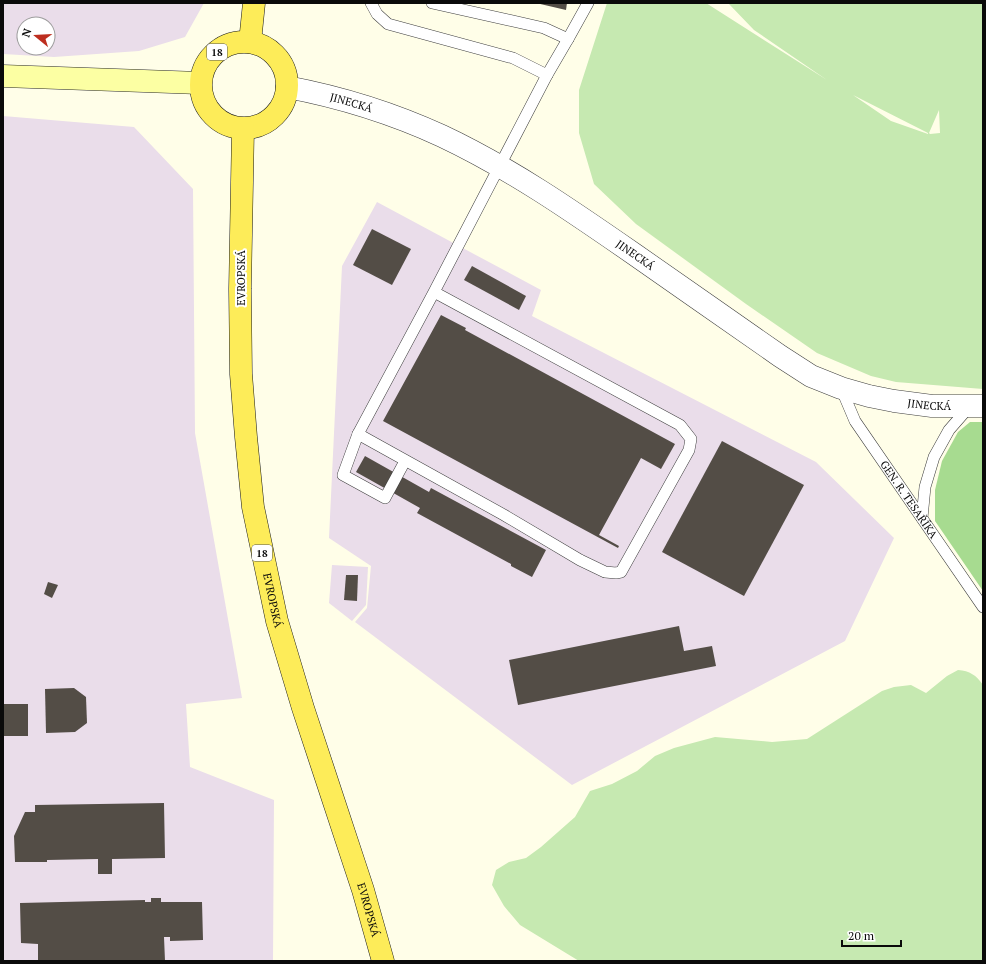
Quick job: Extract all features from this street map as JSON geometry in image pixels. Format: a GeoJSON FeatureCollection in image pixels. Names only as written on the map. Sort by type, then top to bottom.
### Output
{"type":"FeatureCollection","features":[{"type":"Feature","properties":{"kind":"main road"},"geometry":{"type":"LineString","coordinates":[[250,42],[254,3]]}},
{"type":"Feature","properties":{"kind":"main road","name":"18"},"geometry":{"type":"LineString","coordinates":[[250,42],[260,45],[270,51],[277,58],[284,72],[287,87],[285,96],[276,113],[261,125],[243,129],[224,124],[215,118],[204,102],[200,83],[202,72],[206,63],[221,48],[230,44],[250,42]]}},
{"type":"Feature","properties":{"kind":"main road"},"geometry":{"type":"LineString","coordinates":[[3,76],[200,83]]}},
{"type":"Feature","properties":{"kind":"main road","name":"EVROPSKÁ"},"geometry":{"type":"LineString","coordinates":[[243,129],[240,289],[241,374],[253,507],[277,621],[303,708],[363,890],[383,961]]}},
{"type":"Feature","properties":{"kind":"street","name":"JINECKÁ"},"geometry":{"type":"LineString","coordinates":[[287,87],[361,105],[404,120],[442,136],[500,166],[560,203],[811,376],[841,388],[894,401],[932,406],[976,406]]}},
{"type":"Feature","properties":{"kind":"lane"},"geometry":{"type":"LineString","coordinates":[[371,3],[377,14],[388,24],[513,58],[547,75]]}},
{"type":"Feature","properties":{"kind":"lane"},"geometry":{"type":"LineString","coordinates":[[432,3],[544,28],[568,39]]}},
{"type":"Feature","properties":{"kind":"lane"},"geometry":{"type":"LineString","coordinates":[[405,461],[385,498],[343,475],[358,434],[547,75],[588,3]]}},
{"type":"Feature","properties":{"kind":"lane"},"geometry":{"type":"LineString","coordinates":[[358,434],[504,515],[580,560],[605,572],[616,573],[621,572],[689,450],[691,439],[680,425],[434,292]]}},
{"type":"Feature","properties":{"kind":"lane","name":"GEN. R. TESAŘÍKA"},"geometry":{"type":"LineString","coordinates":[[841,388],[856,421],[983,607]]}},
{"type":"Feature","properties":{"kind":"lane"},"geometry":{"type":"LineString","coordinates":[[922,518],[925,487],[934,457],[949,430],[976,406]]}},
{"type":"Feature","properties":{"kind":"shaded area"},"geometry":{"type":"Polygon","coordinates":[[[3,3],[204,3],[185,37],[139,51],[54,57],[37,56],[56,56],[56,16],[16,16],[16,55],[3,54],[3,3]]]}},
{"type":"Feature","properties":{"kind":"shaded area"},"geometry":{"type":"Polygon","coordinates":[[[3,116],[134,127],[193,189],[195,433],[242,698],[186,704],[190,767],[274,800],[273,961],[3,961],[3,116]]]}},
{"type":"Feature","properties":{"kind":"shaded area"},"geometry":{"type":"Polygon","coordinates":[[[377,202],[541,290],[532,316],[816,462],[894,538],[845,641],[572,785],[355,622],[367,608],[371,566],[329,538],[342,266],[377,202]]]}},
{"type":"Feature","properties":{"kind":"shaded area"},"geometry":{"type":"Polygon","coordinates":[[[332,565],[368,567],[366,605],[352,621],[329,603],[332,565]]]}},
{"type":"Feature","properties":{"kind":"green space"},"geometry":{"type":"Polygon","coordinates":[[[607,3],[706,3],[827,80],[754,30],[728,3],[983,3],[983,389],[896,382],[871,376],[817,353],[746,304],[636,224],[594,184],[579,133],[579,90],[607,3]],[[853,95],[891,121],[928,134],[928,133],[853,95]],[[939,110],[929,133],[930,134],[940,133],[939,110]]]}},
{"type":"Feature","properties":{"kind":"green space"},"geometry":{"type":"Polygon","coordinates":[[[970,422],[983,422],[983,591],[935,521],[935,490],[942,461],[958,432],[970,422]]]}},
{"type":"Feature","properties":{"kind":"green space"},"geometry":{"type":"Polygon","coordinates":[[[958,670],[966,671],[972,674],[983,685],[983,961],[579,961],[520,925],[504,906],[492,885],[496,870],[509,862],[526,858],[575,817],[590,791],[612,784],[637,771],[655,756],[674,748],[715,737],[772,742],[807,739],[882,691],[894,687],[911,685],[926,693],[947,676],[958,670]]]}},
{"type":"Feature","properties":{"kind":"building"},"geometry":{"type":"Polygon","coordinates":[[[536,3],[567,3],[566,10],[536,3]]]}},
{"type":"Feature","properties":{"kind":"building"},"geometry":{"type":"Polygon","coordinates":[[[372,229],[411,249],[392,285],[353,265],[372,229]]]}},
{"type":"Feature","properties":{"kind":"building"},"geometry":{"type":"Polygon","coordinates":[[[472,266],[526,296],[519,310],[464,280],[472,266]]]}},
{"type":"Feature","properties":{"kind":"building"},"geometry":{"type":"Polygon","coordinates":[[[441,315],[466,328],[465,330],[675,444],[661,469],[641,458],[599,535],[619,546],[618,548],[383,421],[441,315]]]}},
{"type":"Feature","properties":{"kind":"building"},"geometry":{"type":"Polygon","coordinates":[[[722,441],[804,485],[744,596],[662,552],[722,441]]]}},
{"type":"Feature","properties":{"kind":"building"},"geometry":{"type":"Polygon","coordinates":[[[365,456],[429,492],[431,488],[546,550],[532,577],[417,513],[420,508],[356,472],[365,456]]]}},
{"type":"Feature","properties":{"kind":"building"},"geometry":{"type":"Polygon","coordinates":[[[346,575],[358,575],[357,601],[344,600],[346,575]]]}},
{"type":"Feature","properties":{"kind":"building"},"geometry":{"type":"Polygon","coordinates":[[[48,582],[58,585],[52,598],[44,594],[48,582]]]}},
{"type":"Feature","properties":{"kind":"building"},"geometry":{"type":"Polygon","coordinates":[[[679,626],[684,651],[712,646],[716,666],[518,705],[509,660],[679,626]]]}},
{"type":"Feature","properties":{"kind":"building"},"geometry":{"type":"Polygon","coordinates":[[[74,688],[86,697],[87,723],[75,732],[46,733],[45,689],[74,688]]]}},
{"type":"Feature","properties":{"kind":"building"},"geometry":{"type":"Polygon","coordinates":[[[3,704],[28,704],[28,736],[3,736],[3,704]]]}},
{"type":"Feature","properties":{"kind":"building"},"geometry":{"type":"Polygon","coordinates":[[[164,803],[165,858],[112,859],[112,874],[98,874],[98,859],[15,862],[14,836],[25,812],[35,812],[35,805],[164,803]]]}},
{"type":"Feature","properties":{"kind":"building"},"geometry":{"type":"Polygon","coordinates":[[[151,898],[161,898],[161,902],[202,902],[203,940],[170,941],[170,937],[164,937],[165,961],[38,961],[38,944],[21,943],[20,903],[145,900],[145,902],[151,902],[151,898]]]}}]}
